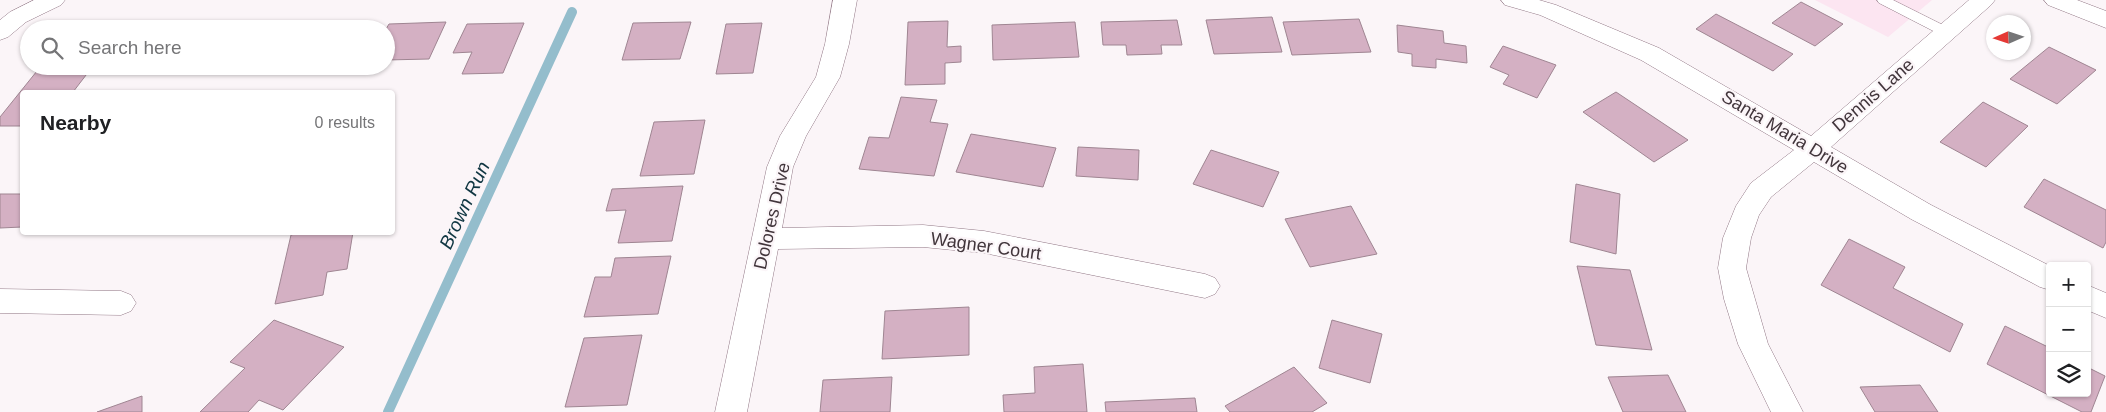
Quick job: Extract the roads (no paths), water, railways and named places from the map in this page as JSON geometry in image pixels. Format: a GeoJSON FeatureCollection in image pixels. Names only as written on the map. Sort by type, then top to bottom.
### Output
{"type":"FeatureCollection","features":[{"type":"Feature","properties":{"kind":"street"},"geometry":{"type":"LineString","coordinates":[[0,32],[18,18],[53,0]]}},
{"type":"Feature","properties":{"kind":"street","name":"Dolores Drive"},"geometry":{"type":"LineString","coordinates":[[731,412],[780,167],[793,136],[828,77],[838,44],[845,0]]}},
{"type":"Feature","properties":{"kind":"street","name":"Santa Maria Drive"},"geometry":{"type":"LineString","coordinates":[[1513,0],[1548,10],[1650,54],[1765,119],[1812,149],[1930,217],[2046,277]]}},
{"type":"Feature","properties":{"kind":"street","name":"Dennis Lane"},"geometry":{"type":"LineString","coordinates":[[1788,412],[1753,344],[1738,299],[1732,268],[1737,238],[1746,213],[1761,190],[1812,149],[1983,0]]}},
{"type":"Feature","properties":{"kind":"street"},"geometry":{"type":"LineString","coordinates":[[2056,0],[2106,20]]}},
{"type":"Feature","properties":{"kind":"street","name":"Wagner Court"},"geometry":{"type":"LineString","coordinates":[[765,239],[923,236],[984,242],[1205,286]]}},
{"type":"Feature","properties":{"kind":"street"},"geometry":{"type":"LineString","coordinates":[[2091,299],[2106,306]]}},
{"type":"Feature","properties":{"kind":"street"},"geometry":{"type":"LineString","coordinates":[[0,301],[121,303]]}},
{"type":"Feature","properties":{"kind":"lane"},"geometry":{"type":"LineString","coordinates":[[1883,0],[1946,32]]}},
{"type":"Feature","properties":{"kind":"waterway","name":"Brown Run"},"geometry":{"type":"LineString","coordinates":[[388,412],[572,12]]}}]}
